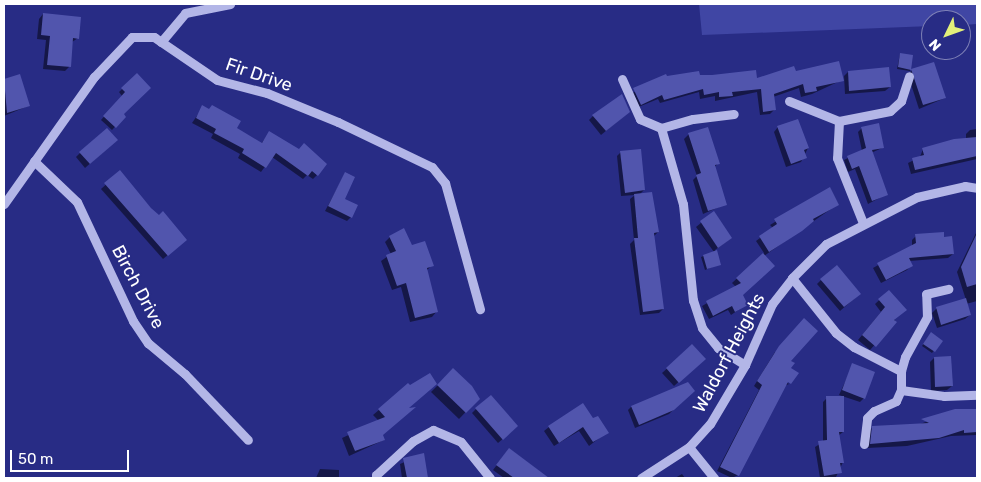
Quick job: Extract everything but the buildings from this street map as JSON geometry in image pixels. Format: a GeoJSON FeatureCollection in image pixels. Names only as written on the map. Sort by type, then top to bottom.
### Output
{"type":"FeatureCollection","features":[{"type":"Feature","properties":{"kind":"street"},"geometry":{"type":"LineString","coordinates":[[161,42],[185,13],[230,4]]}},
{"type":"Feature","properties":{"kind":"street","name":"Fir Drive"},"geometry":{"type":"LineString","coordinates":[[4,204],[94,77],[132,37],[154,37],[217,80],[267,93],[338,122],[432,167],[445,182],[480,309]]}},
{"type":"Feature","properties":{"kind":"street"},"geometry":{"type":"LineString","coordinates":[[789,101],[839,121],[890,111],[901,101],[909,76]]}},
{"type":"Feature","properties":{"kind":"street"},"geometry":{"type":"LineString","coordinates":[[622,79],[640,119],[661,128],[693,119],[734,114]]}},
{"type":"Feature","properties":{"kind":"street"},"geometry":{"type":"LineString","coordinates":[[839,121],[837,158],[862,222]]}},
{"type":"Feature","properties":{"kind":"street"},"geometry":{"type":"LineString","coordinates":[[661,128],[683,204],[693,300],[702,328],[718,348],[745,365]]}},
{"type":"Feature","properties":{"kind":"street","name":"Birch Drive"},"geometry":{"type":"LineString","coordinates":[[34,162],[77,202],[133,321],[148,343],[185,374],[248,440]]}},
{"type":"Feature","properties":{"kind":"street","name":"Waldorf Heights"},"geometry":{"type":"LineString","coordinates":[[641,478],[689,447],[710,424],[745,365],[772,304],[792,278],[826,244],[862,222],[917,197],[965,186],[977,188]]}},
{"type":"Feature","properties":{"kind":"street"},"geometry":{"type":"LineString","coordinates":[[792,278],[836,333],[854,347],[902,371]]}},
{"type":"Feature","properties":{"kind":"street"},"geometry":{"type":"LineString","coordinates":[[864,444],[867,418],[874,411],[896,401],[901,390],[902,371],[915,336],[927,318],[926,294],[948,288]]}},
{"type":"Feature","properties":{"kind":"street"},"geometry":{"type":"LineString","coordinates":[[901,390],[944,396],[977,395]]}},
{"type":"Feature","properties":{"kind":"street"},"geometry":{"type":"LineString","coordinates":[[376,478],[376,474],[413,441],[434,430],[461,442],[490,478]]}},
{"type":"Feature","properties":{"kind":"street"},"geometry":{"type":"LineString","coordinates":[[689,447],[714,478]]}},
{"type":"Feature","properties":{"kind":"shaded area"},"geometry":{"type":"Polygon","coordinates":[[[699,4],[977,4],[977,24],[971,24],[971,10],[921,10],[921,26],[702,35],[699,4]]]}}]}
